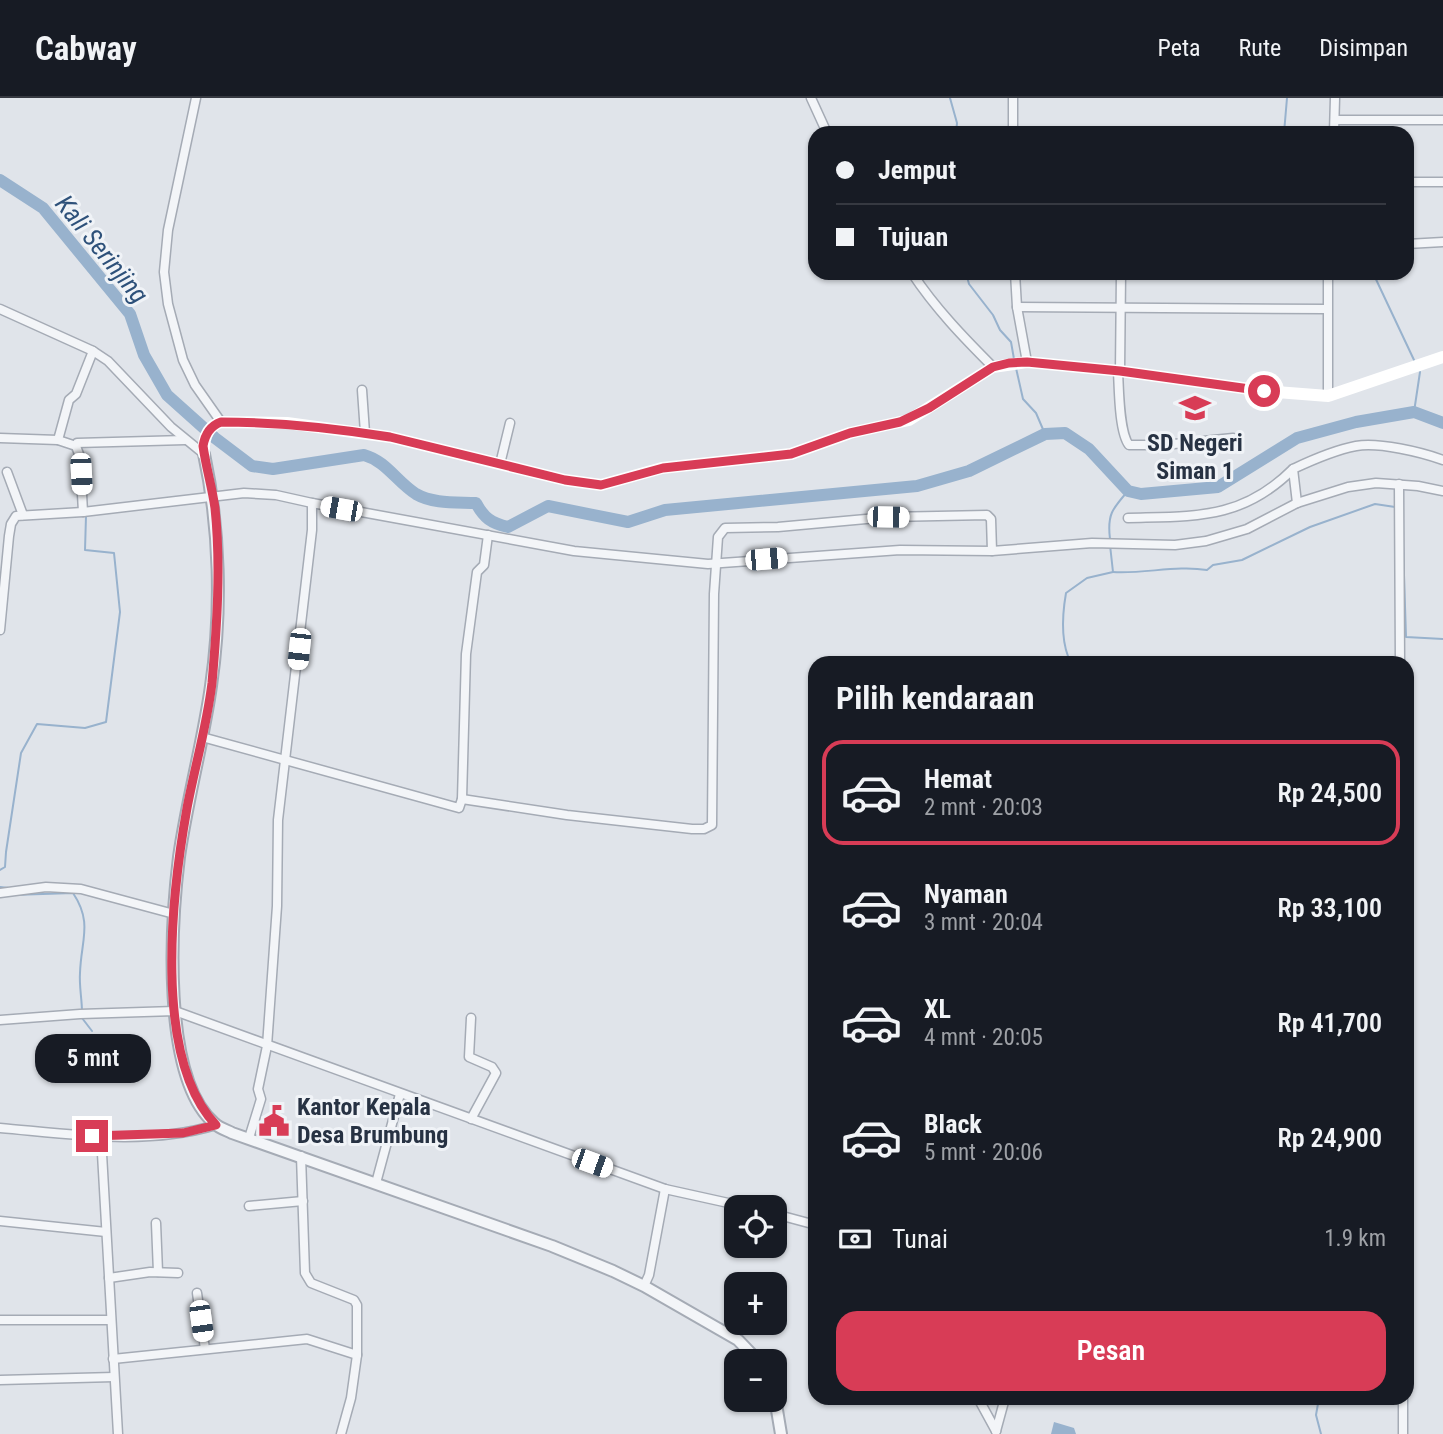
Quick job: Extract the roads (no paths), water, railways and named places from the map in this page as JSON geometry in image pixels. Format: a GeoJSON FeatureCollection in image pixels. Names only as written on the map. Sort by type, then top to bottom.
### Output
{"type":"FeatureCollection","features":[{"type":"Feature","properties":{"kind":"main road"},"geometry":{"type":"LineString","coordinates":[[204,454],[212,428],[275,422],[390,437],[565,480],[601,485],[663,468],[791,454],[850,433],[909,420],[993,367],[1019,362],[1328,396],[1438,359]]}},
{"type":"Feature","properties":{"kind":"street"},"geometry":{"type":"LineString","coordinates":[[196,98],[168,230],[164,272],[168,304],[183,360],[212,428]]}},
{"type":"Feature","properties":{"kind":"street"},"geometry":{"type":"LineString","coordinates":[[811,98],[824,126]]}},
{"type":"Feature","properties":{"kind":"street"},"geometry":{"type":"LineString","coordinates":[[1013,98],[1013,126]]}},
{"type":"Feature","properties":{"kind":"street"},"geometry":{"type":"LineString","coordinates":[[1335,98],[1335,126]]}},
{"type":"Feature","properties":{"kind":"street"},"geometry":{"type":"LineString","coordinates":[[1335,120],[1443,120]]}},
{"type":"Feature","properties":{"kind":"street"},"geometry":{"type":"LineString","coordinates":[[1414,182],[1443,182]]}},
{"type":"Feature","properties":{"kind":"street"},"geometry":{"type":"LineString","coordinates":[[1414,244],[1443,242]]}},
{"type":"Feature","properties":{"kind":"street"},"geometry":{"type":"LineString","coordinates":[[917,280],[968,342],[993,367]]}},
{"type":"Feature","properties":{"kind":"street"},"geometry":{"type":"LineString","coordinates":[[1015,280],[1019,362]]}},
{"type":"Feature","properties":{"kind":"street"},"geometry":{"type":"LineString","coordinates":[[1121,280],[1119,371],[1122,416],[1128,444],[1164,445],[1233,438]]}},
{"type":"Feature","properties":{"kind":"street"},"geometry":{"type":"LineString","coordinates":[[1328,280],[1328,396]]}},
{"type":"Feature","properties":{"kind":"street"},"geometry":{"type":"LineString","coordinates":[[1017,307],[1326,309]]}},
{"type":"Feature","properties":{"kind":"street"},"geometry":{"type":"LineString","coordinates":[[0,309],[93,351],[121,373],[185,440],[204,454],[213,496],[217,543],[215,639],[211,686],[179,858],[172,958],[175,1012],[185,1073],[205,1114],[216,1125],[249,1138],[552,1246],[644,1286],[738,1339],[747,1349]]}},
{"type":"Feature","properties":{"kind":"street"},"geometry":{"type":"LineString","coordinates":[[58,439],[69,400],[76,394],[93,351]]}},
{"type":"Feature","properties":{"kind":"street"},"geometry":{"type":"LineString","coordinates":[[362,390],[365,433]]}},
{"type":"Feature","properties":{"kind":"street"},"geometry":{"type":"LineString","coordinates":[[500,464],[510,423]]}},
{"type":"Feature","properties":{"kind":"street"},"geometry":{"type":"LineString","coordinates":[[0,438],[58,439],[76,445],[185,440]]}},
{"type":"Feature","properties":{"kind":"street"},"geometry":{"type":"LineString","coordinates":[[76,445],[80,457],[85,512]]}},
{"type":"Feature","properties":{"kind":"street"},"geometry":{"type":"LineString","coordinates":[[1128,518],[1196,516],[1224,512],[1258,496],[1293,469],[1357,446],[1383,446],[1443,460]]}},
{"type":"Feature","properties":{"kind":"street"},"geometry":{"type":"LineString","coordinates":[[1293,469],[1297,503]]}},
{"type":"Feature","properties":{"kind":"street"},"geometry":{"type":"LineString","coordinates":[[7,472],[23,515]]}},
{"type":"Feature","properties":{"kind":"street"},"geometry":{"type":"LineString","coordinates":[[0,630],[11,524],[16,516],[85,512],[213,496],[264,493],[586,552],[698,565],[900,550],[992,551],[1120,543],[1175,545],[1206,541],[1247,530],[1297,503],[1348,487],[1376,483],[1443,491]]}},
{"type":"Feature","properties":{"kind":"street"},"geometry":{"type":"LineString","coordinates":[[1399,484],[1400,656]]}},
{"type":"Feature","properties":{"kind":"street"},"geometry":{"type":"LineString","coordinates":[[249,1138],[261,1099],[258,1089],[267,1046],[277,906],[278,820],[312,530],[312,503]]}},
{"type":"Feature","properties":{"kind":"street"},"geometry":{"type":"LineString","coordinates":[[462,799],[567,815],[692,829],[712,825],[715,564],[721,531],[729,526],[778,527],[888,517],[987,515],[991,519],[992,551]]}},
{"type":"Feature","properties":{"kind":"street"},"geometry":{"type":"LineString","coordinates":[[202,737],[454,808],[461,805],[466,654],[477,572],[484,565],[488,535]]}},
{"type":"Feature","properties":{"kind":"street"},"geometry":{"type":"LineString","coordinates":[[7,892],[46,887],[81,889],[174,914]]}},
{"type":"Feature","properties":{"kind":"street"},"geometry":{"type":"LineString","coordinates":[[0,1020],[82,1014],[175,1012],[665,1189],[724,1202]]}},
{"type":"Feature","properties":{"kind":"street"},"geometry":{"type":"LineString","coordinates":[[471,1018],[469,1058],[496,1070],[495,1077],[471,1119]]}},
{"type":"Feature","properties":{"kind":"street"},"geometry":{"type":"LineString","coordinates":[[376,1183],[400,1094]]}},
{"type":"Feature","properties":{"kind":"street"},"geometry":{"type":"LineString","coordinates":[[0,1128],[102,1136],[183,1133],[216,1125]]}},
{"type":"Feature","properties":{"kind":"street"},"geometry":{"type":"LineString","coordinates":[[102,1136],[118,1434]]}},
{"type":"Feature","properties":{"kind":"street"},"geometry":{"type":"LineString","coordinates":[[301,1156],[305,1273],[311,1283],[354,1300],[357,1305],[356,1355],[351,1398],[341,1434]]}},
{"type":"Feature","properties":{"kind":"street"},"geometry":{"type":"LineString","coordinates":[[644,1286],[651,1264],[665,1189]]}},
{"type":"Feature","properties":{"kind":"street"},"geometry":{"type":"LineString","coordinates":[[249,1206],[303,1201]]}},
{"type":"Feature","properties":{"kind":"street"},"geometry":{"type":"LineString","coordinates":[[787,1217],[808,1223]]}},
{"type":"Feature","properties":{"kind":"street"},"geometry":{"type":"LineString","coordinates":[[0,1221],[106,1232]]}},
{"type":"Feature","properties":{"kind":"street"},"geometry":{"type":"LineString","coordinates":[[156,1223],[158,1272]]}},
{"type":"Feature","properties":{"kind":"street"},"geometry":{"type":"LineString","coordinates":[[109,1278],[158,1272],[178,1273]]}},
{"type":"Feature","properties":{"kind":"street"},"geometry":{"type":"LineString","coordinates":[[197,1293],[205,1349]]}},
{"type":"Feature","properties":{"kind":"street"},"geometry":{"type":"LineString","coordinates":[[0,1320],[111,1320]]}},
{"type":"Feature","properties":{"kind":"street"},"geometry":{"type":"LineString","coordinates":[[113,1359],[307,1339],[356,1355]]}},
{"type":"Feature","properties":{"kind":"street"},"geometry":{"type":"LineString","coordinates":[[0,1380],[114,1377]]}},
{"type":"Feature","properties":{"kind":"street"},"geometry":{"type":"LineString","coordinates":[[982,1405],[997,1433]]}},
{"type":"Feature","properties":{"kind":"street"},"geometry":{"type":"LineString","coordinates":[[997,1433],[1003,1405]]}},
{"type":"Feature","properties":{"kind":"street"},"geometry":{"type":"LineString","coordinates":[[1403,1405],[1403,1434]]}},
{"type":"Feature","properties":{"kind":"street"},"geometry":{"type":"LineString","coordinates":[[777,1412],[781,1434]]}},
{"type":"Feature","properties":{"kind":"water"},"geometry":{"type":"Polygon","coordinates":[[[1054,1422],[1074,1428],[1076,1434],[1051,1434],[1054,1422]]]}},
{"type":"Feature","properties":{"kind":"waterway"},"geometry":{"type":"LineString","coordinates":[[950,98],[957,126]]}},
{"type":"Feature","properties":{"kind":"waterway"},"geometry":{"type":"LineString","coordinates":[[1285,126],[1287,98]]}},
{"type":"Feature","properties":{"kind":"waterway","name":"Kali Serinjing"},"geometry":{"type":"LineString","coordinates":[[0,180],[43,208],[130,314],[144,355],[167,395],[215,438],[252,466],[273,469],[364,455],[379,462],[416,494],[437,501],[476,503],[489,519],[508,527],[548,506],[628,522],[665,510],[917,486],[969,471],[1045,434],[1065,433],[1089,449],[1128,491],[1141,494],[1218,487],[1297,438],[1356,422],[1414,412],[1443,423]]}},
{"type":"Feature","properties":{"kind":"waterway"},"geometry":{"type":"LineString","coordinates":[[968,280],[993,315],[1000,330],[1011,342],[1014,359]]}},
{"type":"Feature","properties":{"kind":"waterway"},"geometry":{"type":"LineString","coordinates":[[1376,280],[1414,360]]}},
{"type":"Feature","properties":{"kind":"waterway"},"geometry":{"type":"LineString","coordinates":[[1016,368],[1023,399],[1036,413],[1045,434]]}},
{"type":"Feature","properties":{"kind":"waterway"},"geometry":{"type":"LineString","coordinates":[[1414,412],[1420,372]]}},
{"type":"Feature","properties":{"kind":"waterway"},"geometry":{"type":"LineString","coordinates":[[1110,539],[1109,524],[1112,513],[1128,491]]}},
{"type":"Feature","properties":{"kind":"waterway"},"geometry":{"type":"LineString","coordinates":[[1113,572],[1184,568],[1207,570],[1213,565],[1242,560],[1310,527],[1375,504],[1395,507]]}},
{"type":"Feature","properties":{"kind":"waterway"},"geometry":{"type":"LineString","coordinates":[[0,870],[5,867],[21,753],[37,724],[85,728],[106,722],[120,612],[114,553],[85,550],[86,516]]}},
{"type":"Feature","properties":{"kind":"waterway"},"geometry":{"type":"LineString","coordinates":[[1403,544],[1406,637],[1443,639]]}},
{"type":"Feature","properties":{"kind":"waterway"},"geometry":{"type":"LineString","coordinates":[[1068,656],[1063,629],[1066,593],[1087,578],[1113,572],[1110,545]]}},
{"type":"Feature","properties":{"kind":"waterway"},"geometry":{"type":"LineString","coordinates":[[0,887],[9,888]]}},
{"type":"Feature","properties":{"kind":"waterway"},"geometry":{"type":"LineString","coordinates":[[11,893],[73,893],[83,914],[84,923],[80,978],[82,1012]]}},
{"type":"Feature","properties":{"kind":"waterway"},"geometry":{"type":"LineString","coordinates":[[82,1018],[92,1031]]}},
{"type":"Feature","properties":{"kind":"waterway"},"geometry":{"type":"LineString","coordinates":[[1318,1405],[1316,1415],[1321,1434]]}},
{"type":"Feature","properties":{"kind":"place","name":"SD Negeri Siman 1"},"geometry":{"type":"Point","coordinates":[1195,408]}},
{"type":"Feature","properties":{"kind":"place","name":"Kantor Kepala Desa Brumbung"},"geometry":{"type":"Point","coordinates":[274,1121]}}]}
